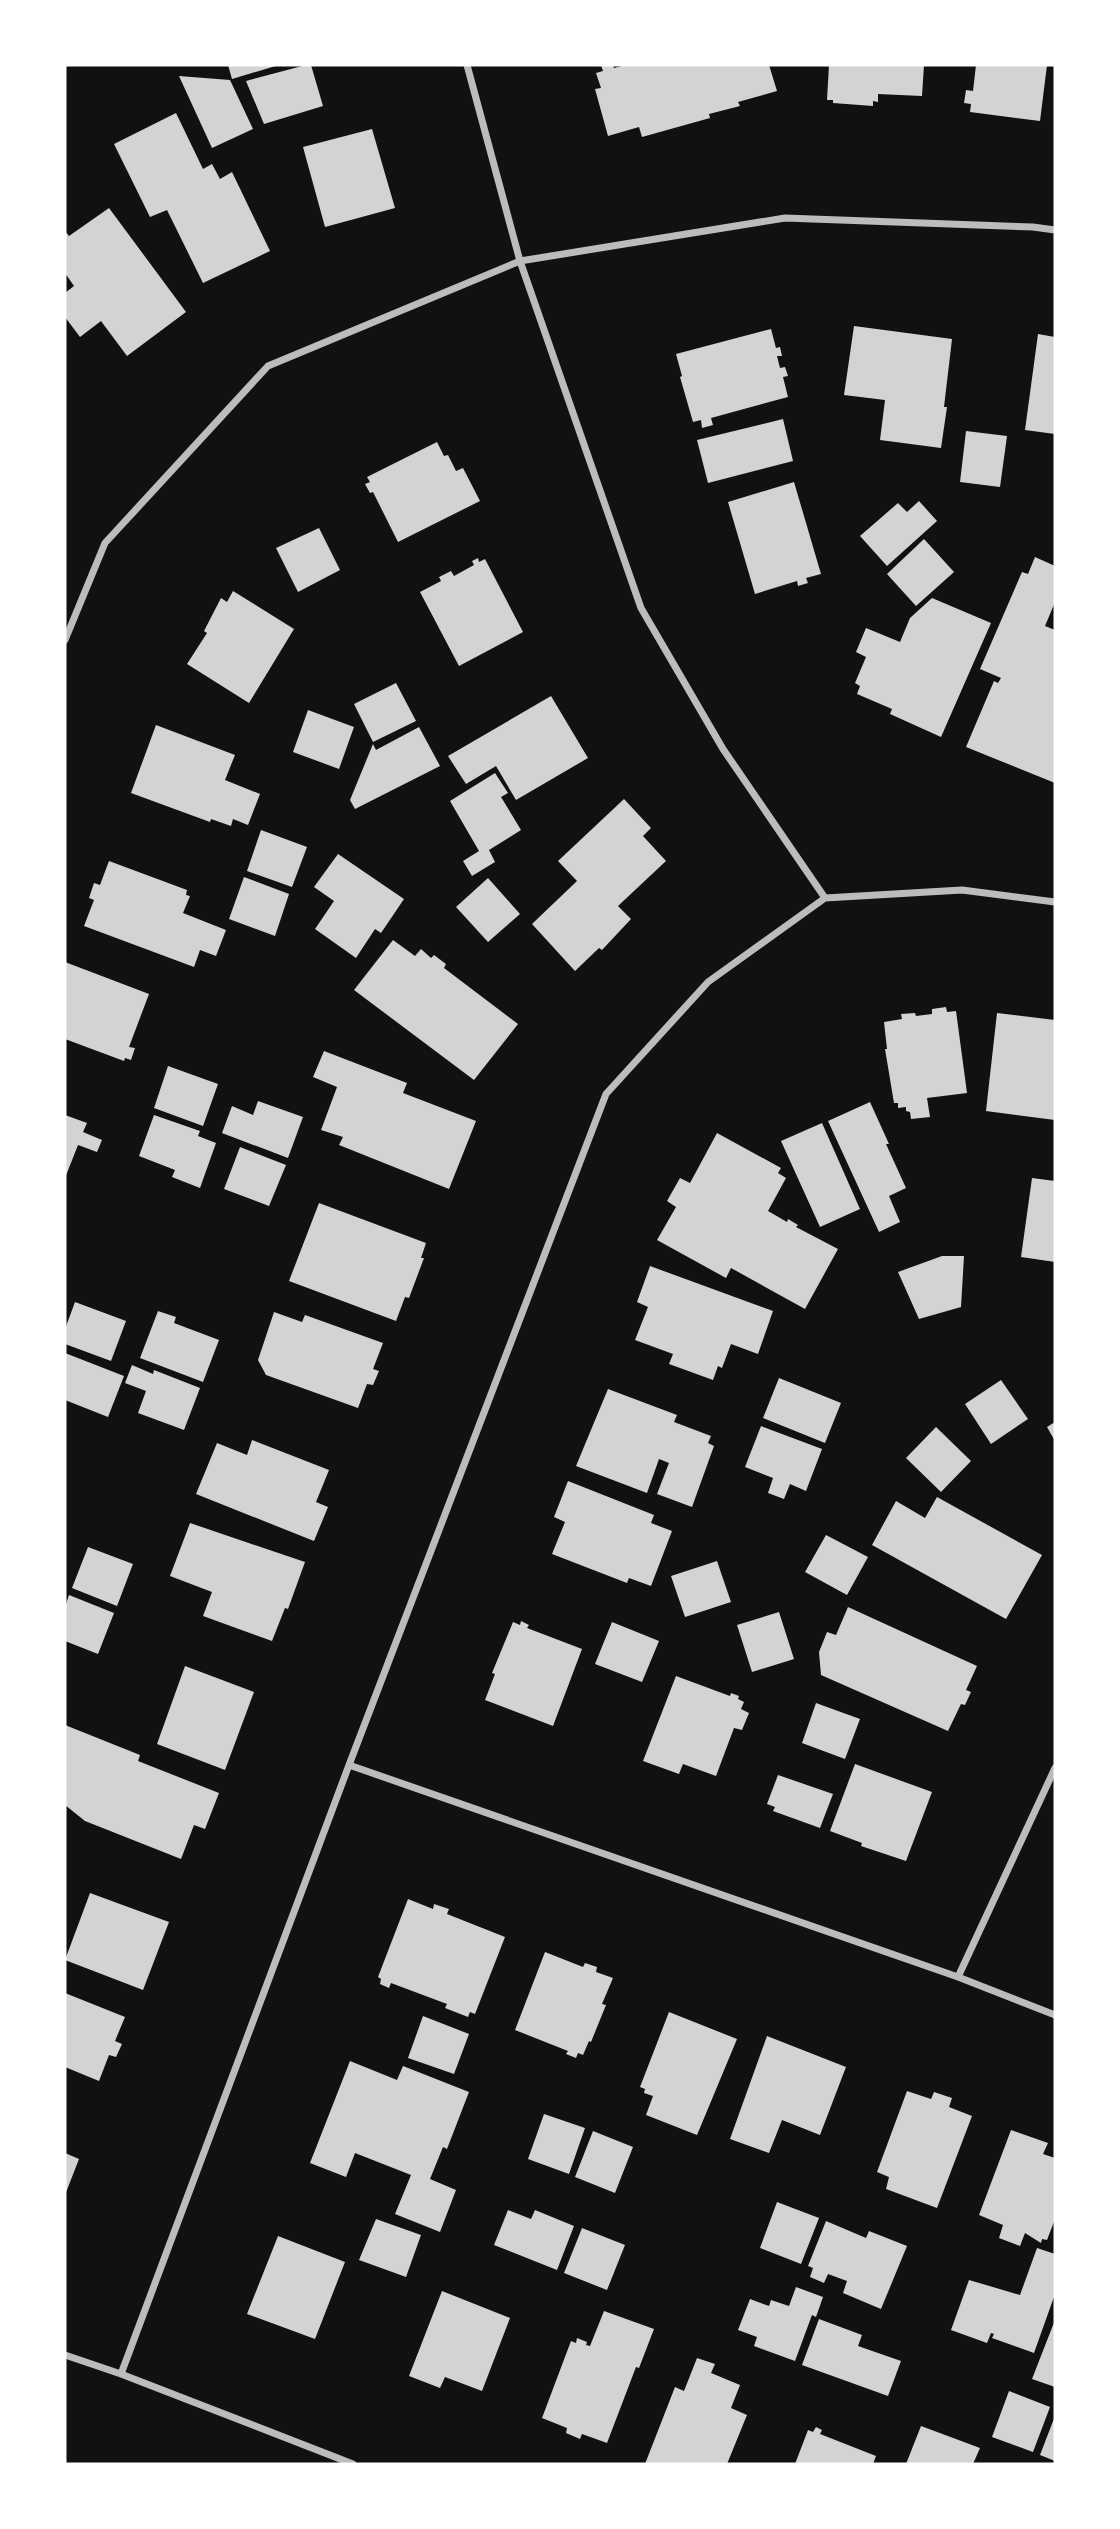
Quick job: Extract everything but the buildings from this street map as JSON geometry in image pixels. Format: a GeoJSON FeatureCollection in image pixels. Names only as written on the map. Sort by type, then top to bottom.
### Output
{"type":"FeatureCollection","features":[{"type":"Feature","properties":{"kind":"street"},"geometry":{"type":"LineString","coordinates":[[467,65],[520,261],[641,608],[723,750],[825,898]]}},
{"type":"Feature","properties":{"kind":"street"},"geometry":{"type":"LineString","coordinates":[[65,640],[105,543],[268,366],[520,261],[785,218],[1055,230]]}},
{"type":"Feature","properties":{"kind":"street"},"geometry":{"type":"LineString","coordinates":[[121,2374],[349,1765],[606,1094],[708,982],[825,898],[962,890],[1055,902]]}},
{"type":"Feature","properties":{"kind":"street"},"geometry":{"type":"LineString","coordinates":[[349,1765],[958,1977],[1055,2015]]}},
{"type":"Feature","properties":{"kind":"street"},"geometry":{"type":"LineString","coordinates":[[958,1977],[1055,1768]]}},
{"type":"Feature","properties":{"kind":"street"},"geometry":{"type":"LineString","coordinates":[[65,2356],[121,2374],[353,2464]]}}]}
